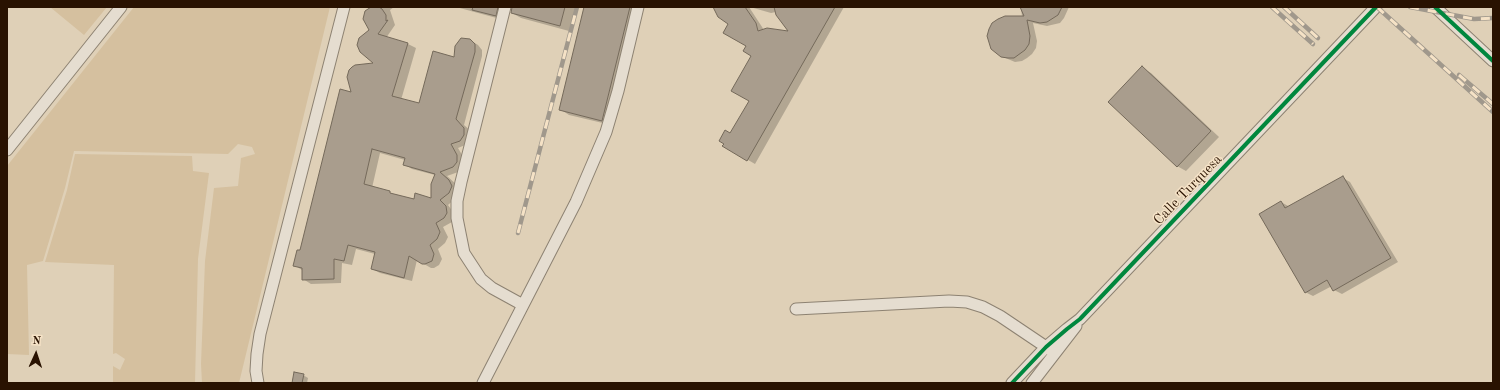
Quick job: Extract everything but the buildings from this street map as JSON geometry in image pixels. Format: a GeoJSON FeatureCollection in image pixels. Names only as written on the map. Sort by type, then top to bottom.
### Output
{"type":"FeatureCollection","features":[{"type":"Feature","properties":{"kind":"street"},"geometry":{"type":"LineString","coordinates":[[7,150],[121,7]]}},
{"type":"Feature","properties":{"kind":"street"},"geometry":{"type":"LineString","coordinates":[[258,383],[256,371],[260,334],[344,7]]}},
{"type":"Feature","properties":{"kind":"street"},"geometry":{"type":"LineString","coordinates":[[505,7],[461,182],[457,201],[457,218],[464,253],[481,279],[492,288],[523,305]]}},
{"type":"Feature","properties":{"kind":"street"},"geometry":{"type":"LineString","coordinates":[[483,383],[576,202],[606,132],[618,91],[638,7]]}},
{"type":"Feature","properties":{"kind":"street","name":"Calle Turquesa"},"geometry":{"type":"LineString","coordinates":[[1032,383],[1051,350],[1067,328],[1080,319],[1376,7]]}},
{"type":"Feature","properties":{"kind":"street"},"geometry":{"type":"LineString","coordinates":[[1435,7],[1493,61]]}},
{"type":"Feature","properties":{"kind":"street"},"geometry":{"type":"LineString","coordinates":[[796,309],[949,301],[967,302],[983,307],[1000,316],[1051,350]]}},
{"type":"Feature","properties":{"kind":"street","name":"Calle Turquesa"},"geometry":{"type":"LineString","coordinates":[[1012,383],[1051,350]]}},
{"type":"Feature","properties":{"kind":"shaded area"},"geometry":{"type":"Polygon","coordinates":[[[50,7],[107,7],[84,35],[50,7]]]}},
{"type":"Feature","properties":{"kind":"shaded area"},"geometry":{"type":"Polygon","coordinates":[[[134,7],[330,7],[239,383],[202,383],[201,364],[205,261],[214,188],[238,186],[241,158],[255,154],[252,147],[238,144],[228,154],[74,151],[65,188],[43,261],[27,265],[29,355],[7,354],[7,166],[134,7]]]}},
{"type":"Feature","properties":{"kind":"shaded area"},"geometry":{"type":"Polygon","coordinates":[[[75,154],[192,156],[193,171],[209,173],[198,259],[195,383],[113,383],[113,366],[120,370],[125,359],[116,353],[113,354],[114,265],[45,262],[67,190],[75,154]]]}},
{"type":"Feature","properties":{"kind":"railway"},"geometry":{"type":"LineString","coordinates":[[518,233],[577,7]]}},
{"type":"Feature","properties":{"kind":"railway"},"geometry":{"type":"LineString","coordinates":[[1272,7],[1313,44]]}},
{"type":"Feature","properties":{"kind":"railway"},"geometry":{"type":"LineString","coordinates":[[1284,7],[1318,38]]}},
{"type":"Feature","properties":{"kind":"railway"},"geometry":{"type":"LineString","coordinates":[[1377,7],[1493,112]]}},
{"type":"Feature","properties":{"kind":"railway"},"geometry":{"type":"LineString","coordinates":[[1410,7],[1474,19],[1493,18]]}},
{"type":"Feature","properties":{"kind":"railway"},"geometry":{"type":"LineString","coordinates":[[1459,75],[1493,104]]}},
{"type":"Feature","properties":{"kind":"cycle path"},"geometry":{"type":"LineString","coordinates":[[1012,383],[1046,347],[1080,319],[1376,7]]}},
{"type":"Feature","properties":{"kind":"cycle path"},"geometry":{"type":"LineString","coordinates":[[1435,7],[1493,61]]}}]}
